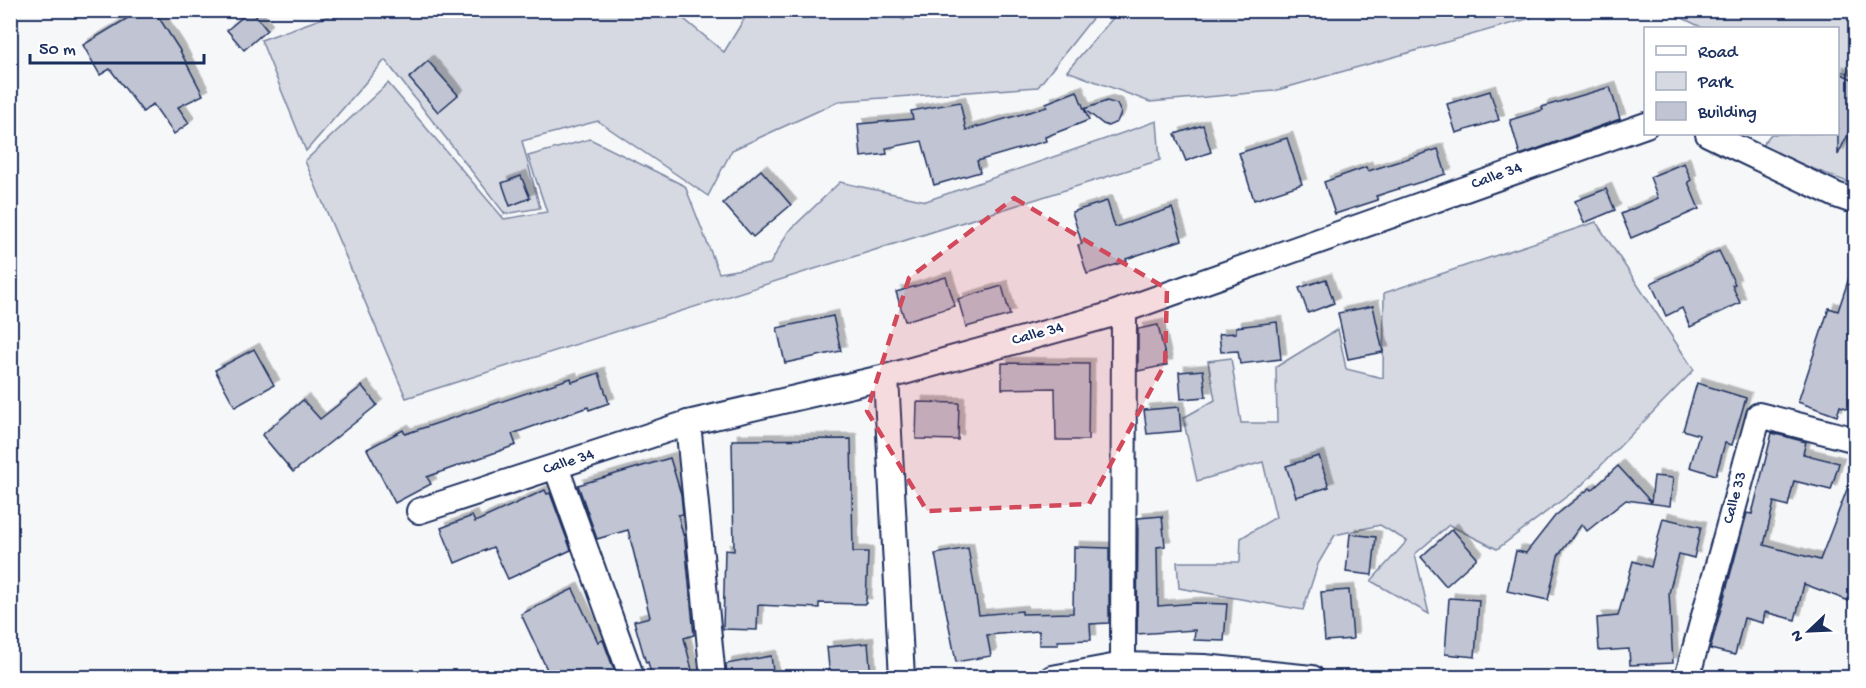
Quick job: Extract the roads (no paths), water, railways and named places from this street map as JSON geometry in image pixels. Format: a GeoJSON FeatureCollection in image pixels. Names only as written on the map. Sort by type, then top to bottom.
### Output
{"type":"FeatureCollection","features":[{"type":"Feature","properties":{"kind":"street","name":"Calle 34"},"geometry":{"type":"LineString","coordinates":[[419,511],[688,423],[886,377],[1124,310],[1644,126]]}},
{"type":"Feature","properties":{"kind":"street"},"geometry":{"type":"LineString","coordinates":[[1710,135],[1836,195],[1856,202]]}},
{"type":"Feature","properties":{"kind":"street"},"geometry":{"type":"LineString","coordinates":[[1122,665],[1124,310]]}},
{"type":"Feature","properties":{"kind":"street"},"geometry":{"type":"LineString","coordinates":[[886,377],[902,678]]}},
{"type":"Feature","properties":{"kind":"street","name":"Calle 33"},"geometry":{"type":"LineString","coordinates":[[1687,678],[1759,415],[1856,440]]}},
{"type":"Feature","properties":{"kind":"street"},"geometry":{"type":"LineString","coordinates":[[688,423],[712,678]]}},
{"type":"Feature","properties":{"kind":"street"},"geometry":{"type":"LineString","coordinates":[[556,467],[632,678]]}},
{"type":"Feature","properties":{"kind":"street"},"geometry":{"type":"LineString","coordinates":[[1052,678],[1122,665],[1204,667],[1312,678]]}}]}
